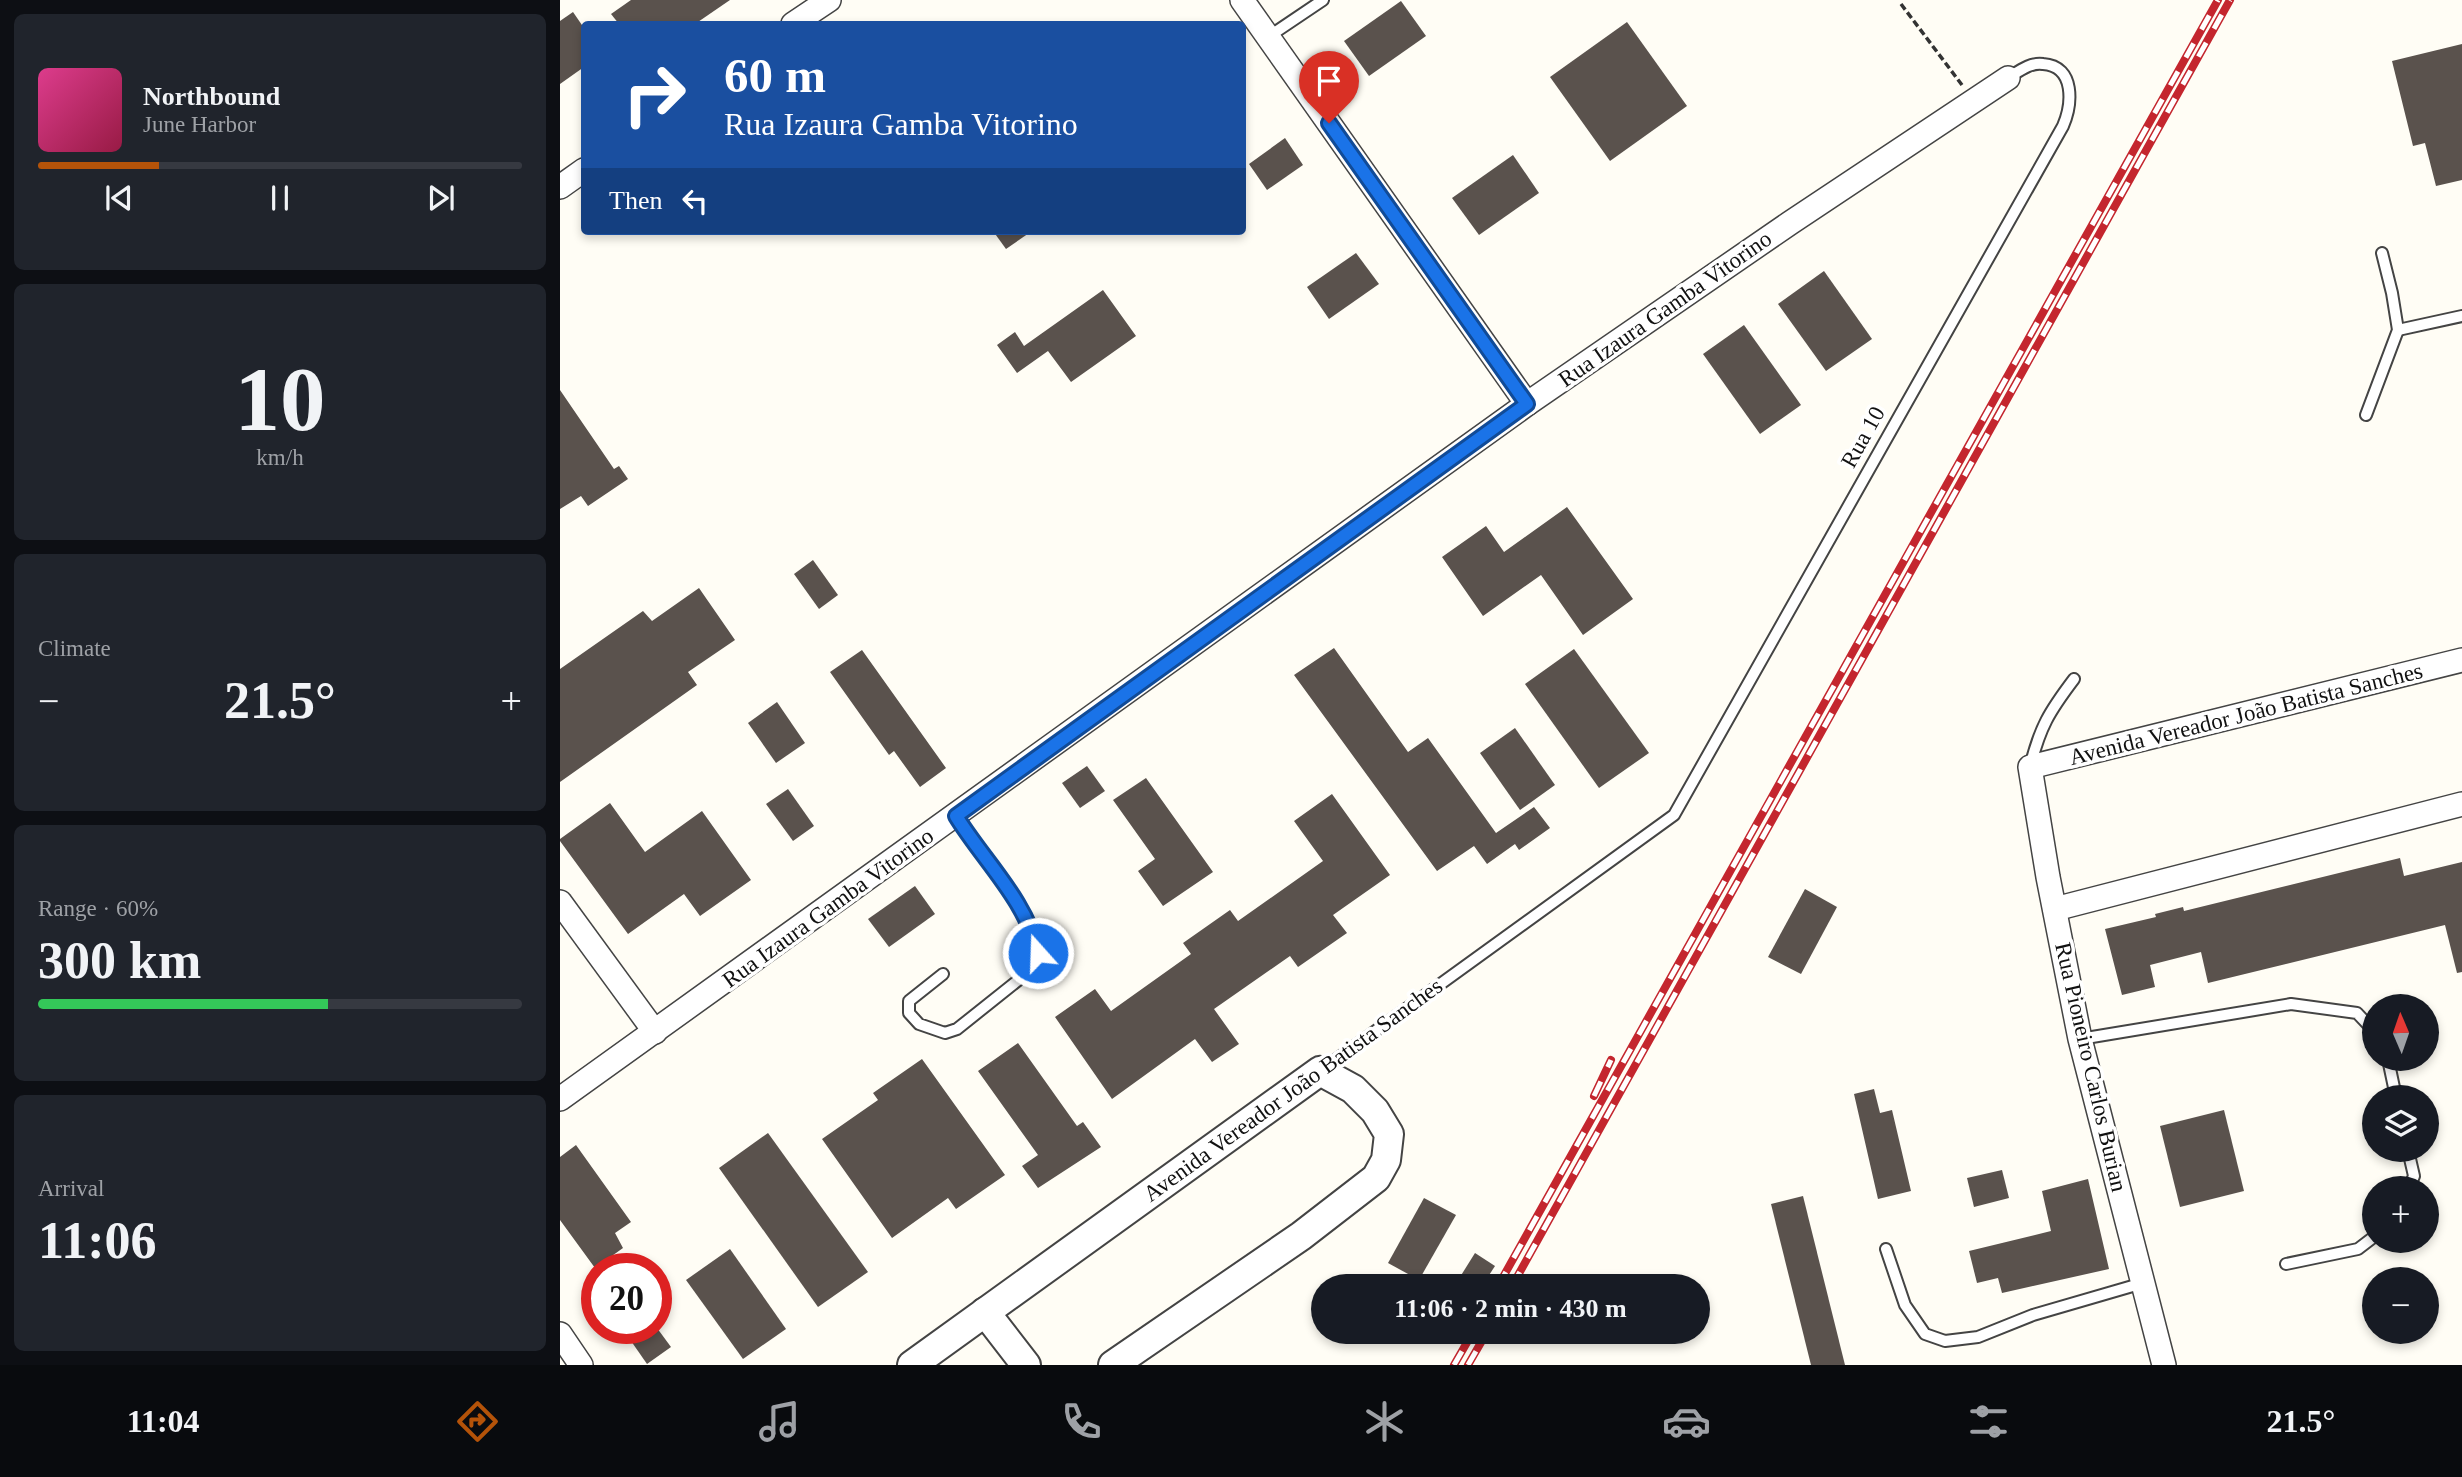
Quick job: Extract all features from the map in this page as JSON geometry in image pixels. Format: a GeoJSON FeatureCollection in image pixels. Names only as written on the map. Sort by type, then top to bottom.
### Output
{"type":"FeatureCollection","features":[{"type":"Feature","properties":{"kind":"street"},"geometry":{"type":"LineString","coordinates":[[797,21],[828,0]]}},
{"type":"Feature","properties":{"kind":"street"},"geometry":{"type":"LineString","coordinates":[[1242,0],[1527,404]]}},
{"type":"Feature","properties":{"kind":"street","name":"Rua Izaura Gamba Vitorino"},"geometry":{"type":"LineString","coordinates":[[560,1099],[1527,404],[1790,223],[2008,78]]}},
{"type":"Feature","properties":{"kind":"street"},"geometry":{"type":"LineString","coordinates":[[560,187],[581,172]]}},
{"type":"Feature","properties":{"kind":"street","name":"Avenida Vereador João Batista Sanches"},"geometry":{"type":"LineString","coordinates":[[2029,767],[2462,660]]}},
{"type":"Feature","properties":{"kind":"street","name":"Rua Pioneiro Carlos Burian"},"geometry":{"type":"LineString","coordinates":[[2029,767],[2080,1039],[2164,1365]]}},
{"type":"Feature","properties":{"kind":"street"},"geometry":{"type":"LineString","coordinates":[[2055,909],[2462,804]]}},
{"type":"Feature","properties":{"kind":"street"},"geometry":{"type":"LineString","coordinates":[[560,902],[655,1032]]}},
{"type":"Feature","properties":{"kind":"street"},"geometry":{"type":"LineString","coordinates":[[1113,1365],[1301,1236],[1376,1178],[1385,1160],[1389,1134],[1375,1111],[1353,1089],[1321,1071]]}},
{"type":"Feature","properties":{"kind":"street","name":"Avenida Vereador João Batista Sanches"},"geometry":{"type":"LineString","coordinates":[[912,1365],[1321,1071]]}},
{"type":"Feature","properties":{"kind":"street"},"geometry":{"type":"LineString","coordinates":[[985,1311],[1026,1365]]}},
{"type":"Feature","properties":{"kind":"street"},"geometry":{"type":"LineString","coordinates":[[560,1334],[581,1365]]}},
{"type":"Feature","properties":{"kind":"lane"},"geometry":{"type":"LineString","coordinates":[[1268,37],[1323,0]]}},
{"type":"Feature","properties":{"kind":"lane","name":"Rua Izaura Gamba Vitorino"},"geometry":{"type":"LineString","coordinates":[[2008,78],[2029,66],[2043,64],[2055,68],[2063,75]]}},
{"type":"Feature","properties":{"kind":"lane","name":"Rua 10"},"geometry":{"type":"LineString","coordinates":[[1674,815],[2063,126],[2071,98],[2069,84],[2063,75]]}},
{"type":"Feature","properties":{"kind":"lane"},"geometry":{"type":"LineString","coordinates":[[2366,415],[2398,330],[2382,253]]}},
{"type":"Feature","properties":{"kind":"lane"},"geometry":{"type":"LineString","coordinates":[[2398,330],[2462,316]]}},
{"type":"Feature","properties":{"kind":"lane"},"geometry":{"type":"LineString","coordinates":[[2029,767],[2050,710],[2074,679]]}},
{"type":"Feature","properties":{"kind":"lane","name":"Avenida Vereador João Batista Sanches"},"geometry":{"type":"LineString","coordinates":[[1321,1071],[1674,815]]}},
{"type":"Feature","properties":{"kind":"lane"},"geometry":{"type":"LineString","coordinates":[[943,974],[909,1001],[909,1013],[919,1024],[945,1033],[957,1029],[1036,966],[1038,953],[1034,933],[1016,902],[956,816]]}},
{"type":"Feature","properties":{"kind":"lane"},"geometry":{"type":"LineString","coordinates":[[2080,1039],[2291,1004],[2357,1013],[2362,1018]]}},
{"type":"Feature","properties":{"kind":"lane"},"geometry":{"type":"LineString","coordinates":[[2286,1264],[2362,1246]]}},
{"type":"Feature","properties":{"kind":"lane"},"geometry":{"type":"LineString","coordinates":[[1886,1249],[1905,1305],[1926,1334],[1945,1341],[1978,1337],[2033,1315],[2143,1283]]}},
{"type":"Feature","properties":{"kind":"path"},"geometry":{"type":"LineString","coordinates":[[1901,4],[1974,101]]}},
{"type":"Feature","properties":{"kind":"building"},"geometry":{"type":"Polygon","coordinates":[[[631,0],[730,0],[699,21],[617,21],[611,14],[631,0]]]}},
{"type":"Feature","properties":{"kind":"building"},"geometry":{"type":"Polygon","coordinates":[[[1401,1],[1426,36],[1369,76],[1344,41],[1401,1]]]}},
{"type":"Feature","properties":{"kind":"building"},"geometry":{"type":"Polygon","coordinates":[[[573,12],[581,24],[581,69],[560,84],[560,21],[573,12]]]}},
{"type":"Feature","properties":{"kind":"building"},"geometry":{"type":"Polygon","coordinates":[[[1627,22],[1687,106],[1610,161],[1550,77],[1627,22]]]}},
{"type":"Feature","properties":{"kind":"building"},"geometry":{"type":"Polygon","coordinates":[[[2462,44],[2462,180],[2436,186],[2425,143],[2413,146],[2392,61],[2462,44]]]}},
{"type":"Feature","properties":{"kind":"building"},"geometry":{"type":"Polygon","coordinates":[[[1285,138],[1303,165],[1267,190],[1249,164],[1285,138]]]}},
{"type":"Feature","properties":{"kind":"building"},"geometry":{"type":"Polygon","coordinates":[[[1513,155],[1539,193],[1479,235],[1452,198],[1513,155]]]}},
{"type":"Feature","properties":{"kind":"building"},"geometry":{"type":"Polygon","coordinates":[[[996,235],[1026,235],[1006,249],[996,235]]]}},
{"type":"Feature","properties":{"kind":"building"},"geometry":{"type":"Polygon","coordinates":[[[1356,253],[1379,284],[1329,319],[1307,287],[1356,253]]]}},
{"type":"Feature","properties":{"kind":"building"},"geometry":{"type":"Polygon","coordinates":[[[1824,271],[1872,339],[1826,371],[1778,304],[1824,271]]]}},
{"type":"Feature","properties":{"kind":"building"},"geometry":{"type":"Polygon","coordinates":[[[1103,290],[1136,336],[1071,382],[1048,351],[1017,373],[997,345],[1015,332],[1024,346],[1103,290]]]}},
{"type":"Feature","properties":{"kind":"building"},"geometry":{"type":"Polygon","coordinates":[[[1744,325],[1801,405],[1760,434],[1703,354],[1744,325]]]}},
{"type":"Feature","properties":{"kind":"building"},"geometry":{"type":"Polygon","coordinates":[[[560,390],[614,469],[619,466],[628,479],[588,506],[581,496],[560,509],[560,390]]]}},
{"type":"Feature","properties":{"kind":"building"},"geometry":{"type":"Polygon","coordinates":[[[1567,507],[1633,599],[1583,635],[1541,575],[1483,616],[1442,557],[1486,526],[1504,552],[1567,507]]]}},
{"type":"Feature","properties":{"kind":"building"},"geometry":{"type":"Polygon","coordinates":[[[813,560],[838,595],[819,609],[794,574],[813,560]]]}},
{"type":"Feature","properties":{"kind":"building"},"geometry":{"type":"Polygon","coordinates":[[[699,588],[735,640],[688,672],[697,685],[560,782],[560,669],[643,611],[652,621],[699,588]]]}},
{"type":"Feature","properties":{"kind":"building"},"geometry":{"type":"Polygon","coordinates":[[[1334,648],[1408,752],[1428,738],[1496,833],[1534,807],[1550,828],[1519,850],[1515,844],[1487,864],[1474,846],[1437,871],[1294,675],[1334,648]]]}},
{"type":"Feature","properties":{"kind":"building"},"geometry":{"type":"Polygon","coordinates":[[[1574,649],[1649,753],[1599,788],[1525,684],[1574,649]]]}},
{"type":"Feature","properties":{"kind":"building"},"geometry":{"type":"Polygon","coordinates":[[[862,650],[946,768],[920,787],[894,751],[889,755],[830,672],[862,650]]]}},
{"type":"Feature","properties":{"kind":"building"},"geometry":{"type":"Polygon","coordinates":[[[777,702],[805,743],[776,763],[748,723],[777,702]]]}},
{"type":"Feature","properties":{"kind":"building"},"geometry":{"type":"Polygon","coordinates":[[[1515,728],[1555,785],[1520,810],[1480,753],[1515,728]]]}},
{"type":"Feature","properties":{"kind":"building"},"geometry":{"type":"Polygon","coordinates":[[[1087,766],[1105,791],[1080,808],[1062,783],[1087,766]]]}},
{"type":"Feature","properties":{"kind":"building"},"geometry":{"type":"Polygon","coordinates":[[[1146,778],[1213,872],[1163,906],[1138,871],[1155,859],[1113,800],[1146,778]]]}},
{"type":"Feature","properties":{"kind":"building"},"geometry":{"type":"Polygon","coordinates":[[[788,789],[814,826],[793,841],[766,804],[788,789]]]}},
{"type":"Feature","properties":{"kind":"building"},"geometry":{"type":"Polygon","coordinates":[[[1332,794],[1390,875],[1333,915],[1347,933],[1298,967],[1290,956],[1214,1009],[1239,1044],[1212,1062],[1195,1039],[1112,1099],[1055,1017],[1095,989],[1111,1011],[1191,954],[1183,943],[1230,910],[1238,921],[1323,861],[1294,821],[1332,794]]]}},
{"type":"Feature","properties":{"kind":"building"},"geometry":{"type":"Polygon","coordinates":[[[610,803],[645,852],[702,811],[751,880],[700,916],[684,894],[628,934],[560,841],[610,803]]]}},
{"type":"Feature","properties":{"kind":"building"},"geometry":{"type":"Polygon","coordinates":[[[2400,858],[2404,876],[2462,862],[2462,972],[2457,973],[2445,925],[2208,983],[2201,952],[2150,965],[2155,987],[2122,995],[2105,929],[2156,917],[2155,914],[2183,907],[2184,911],[2400,858]]]}},
{"type":"Feature","properties":{"kind":"building"},"geometry":{"type":"Polygon","coordinates":[[[915,886],[935,914],[889,947],[868,919],[915,886]]]}},
{"type":"Feature","properties":{"kind":"building"},"geometry":{"type":"Polygon","coordinates":[[[1805,889],[1837,907],[1801,974],[1768,957],[1805,889]]]}},
{"type":"Feature","properties":{"kind":"building"},"geometry":{"type":"Polygon","coordinates":[[[1018,1043],[1077,1126],[1083,1122],[1101,1147],[1038,1188],[1022,1166],[1038,1155],[978,1071],[1018,1043]]]}},
{"type":"Feature","properties":{"kind":"building"},"geometry":{"type":"Polygon","coordinates":[[[922,1059],[1005,1175],[956,1209],[948,1198],[892,1238],[822,1139],[878,1100],[873,1093],[922,1059]]]}},
{"type":"Feature","properties":{"kind":"building"},"geometry":{"type":"Polygon","coordinates":[[[1874,1089],[1880,1113],[1892,1110],[1911,1191],[1878,1199],[1854,1094],[1874,1089]]]}},
{"type":"Feature","properties":{"kind":"building"},"geometry":{"type":"Polygon","coordinates":[[[2224,1110],[2244,1191],[2180,1207],[2160,1126],[2224,1110]]]}},
{"type":"Feature","properties":{"kind":"building"},"geometry":{"type":"Polygon","coordinates":[[[768,1133],[868,1272],[818,1307],[719,1168],[768,1133]]]}},
{"type":"Feature","properties":{"kind":"building"},"geometry":{"type":"Polygon","coordinates":[[[576,1145],[631,1222],[615,1233],[623,1248],[616,1253],[584,1253],[560,1220],[560,1157],[576,1145]]]}},
{"type":"Feature","properties":{"kind":"building"},"geometry":{"type":"Polygon","coordinates":[[[2002,1170],[2009,1198],[1974,1207],[1967,1178],[2002,1170]]]}},
{"type":"Feature","properties":{"kind":"building"},"geometry":{"type":"Polygon","coordinates":[[[2088,1179],[2109,1269],[2002,1293],[1998,1278],[1977,1283],[1969,1251],[2051,1231],[2042,1191],[2088,1179]]]}},
{"type":"Feature","properties":{"kind":"building"},"geometry":{"type":"Polygon","coordinates":[[[1803,1196],[1845,1365],[1811,1365],[1771,1204],[1803,1196]]]}},
{"type":"Feature","properties":{"kind":"building"},"geometry":{"type":"Polygon","coordinates":[[[1424,1198],[1456,1215],[1422,1274],[1408,1274],[1388,1263],[1424,1198]]]}},
{"type":"Feature","properties":{"kind":"building"},"geometry":{"type":"Polygon","coordinates":[[[730,1249],[786,1329],[743,1359],[686,1280],[730,1249]]]}},
{"type":"Feature","properties":{"kind":"building"},"geometry":{"type":"Polygon","coordinates":[[[1475,1253],[1495,1266],[1490,1274],[1462,1274],[1475,1253]]]}},
{"type":"Feature","properties":{"kind":"building"},"geometry":{"type":"Polygon","coordinates":[[[633,1344],[669,1344],[671,1347],[647,1364],[633,1344]]]}},
{"type":"Feature","properties":{"kind":"railway"},"geometry":{"type":"LineString","coordinates":[[1505,1274],[2218,0]]}},
{"type":"Feature","properties":{"kind":"railway"},"geometry":{"type":"LineString","coordinates":[[1519,1274],[2230,0]]}},
{"type":"Feature","properties":{"kind":"railway"},"geometry":{"type":"LineString","coordinates":[[1594,1096],[1611,1060]]}},
{"type":"Feature","properties":{"kind":"railway"},"geometry":{"type":"LineString","coordinates":[[1454,1365],[1466,1344]]}},
{"type":"Feature","properties":{"kind":"railway"},"geometry":{"type":"LineString","coordinates":[[1468,1365],[1480,1344]]}},
{"type":"Feature","properties":{"kind":"route"},"geometry":{"type":"LineString","coordinates":[[1038,953],[1034,933],[1016,902],[956,816],[1527,404],[1329,123]]}}]}
